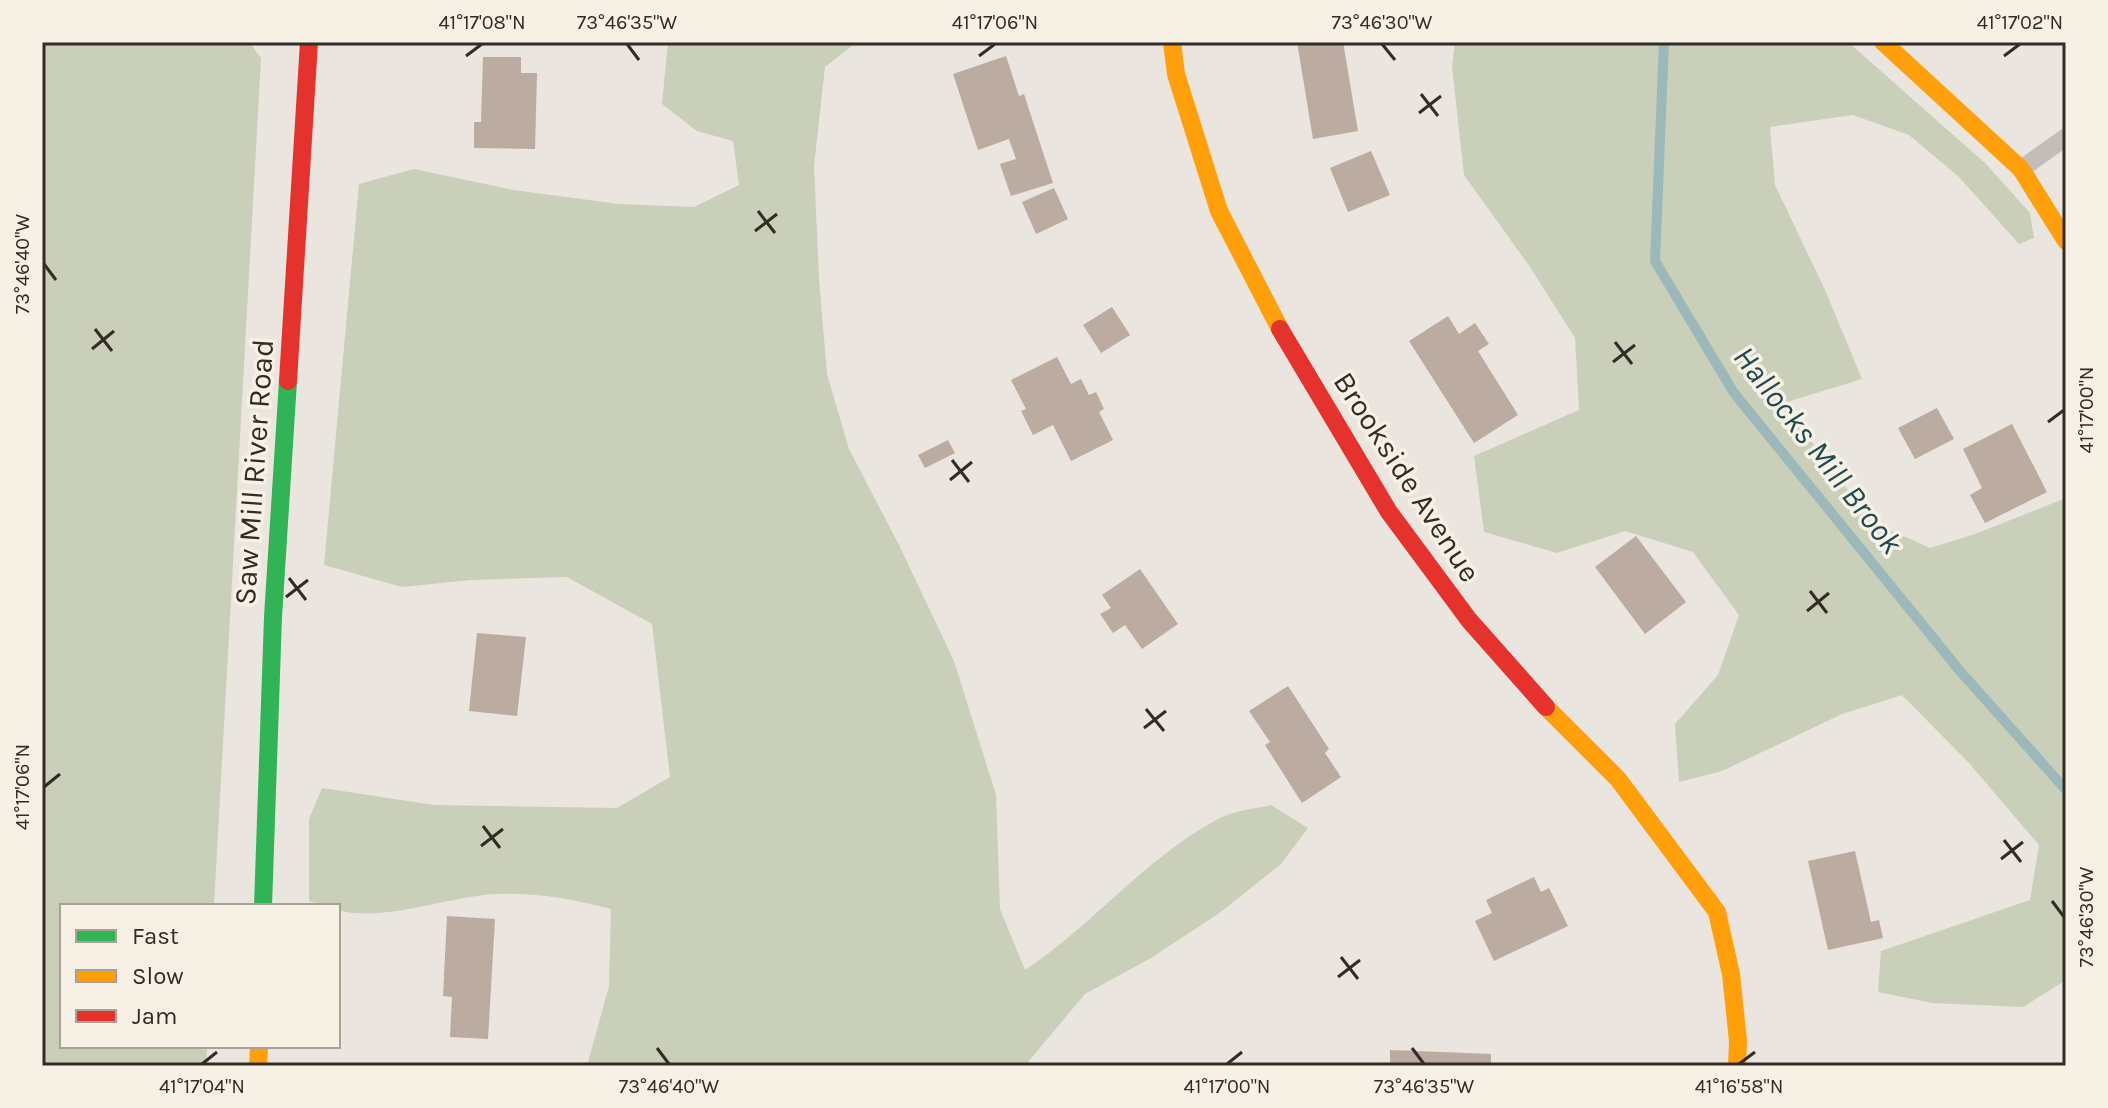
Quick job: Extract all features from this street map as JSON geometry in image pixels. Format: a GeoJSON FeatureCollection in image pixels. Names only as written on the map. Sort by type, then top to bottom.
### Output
{"type":"FeatureCollection","features":[{"type":"Feature","properties":{"kind":"main road","name":"Saw Mill River Road"},"geometry":{"type":"LineString","coordinates":[[263,904],[273,602],[309,42]]}},
{"type":"Feature","properties":{"kind":"main road","name":"Brookside Avenue"},"geometry":{"type":"LineString","coordinates":[[1172,42],[1176,74],[1219,211],[1289,346],[1389,512],[1469,620],[1548,709],[1618,779],[1717,912],[1731,974],[1738,1041],[1737,1066]]}},
{"type":"Feature","properties":{"kind":"main road"},"geometry":{"type":"LineString","coordinates":[[1883,42],[2021,169],[2066,241]]}},
{"type":"Feature","properties":{"kind":"lane"},"geometry":{"type":"LineString","coordinates":[[2021,169],[2066,137]]}},
{"type":"Feature","properties":{"kind":"green space"},"geometry":{"type":"Polygon","coordinates":[[[42,42],[249,42],[261,58],[214,904],[60,904],[60,1048],[207,1048],[206,1066],[42,1066],[42,42]]]}},
{"type":"Feature","properties":{"kind":"green space"},"geometry":{"type":"Polygon","coordinates":[[[668,42],[857,42],[825,67],[814,166],[827,374],[849,449],[954,661],[996,795],[1000,909],[1025,970],[1074,933],[1167,853],[1218,819],[1271,805],[1308,828],[1281,864],[1218,914],[1151,958],[1085,994],[1028,1062],[1031,1066],[587,1066],[609,986],[611,909],[525,894],[478,896],[375,913],[340,910],[340,904],[309,901],[309,819],[322,788],[434,805],[617,808],[670,777],[652,624],[567,577],[471,580],[402,587],[324,565],[359,184],[414,169],[513,190],[619,204],[694,207],[739,185],[733,141],[697,131],[662,104],[668,42]]]}},
{"type":"Feature","properties":{"kind":"green space"},"geometry":{"type":"Polygon","coordinates":[[[1455,42],[1848,42],[1986,164],[2030,213],[2034,238],[2019,244],[1959,177],[1909,135],[1853,115],[1770,127],[1775,185],[1825,290],[1862,379],[1790,401],[1800,426],[1872,522],[1930,548],[2066,498],[2066,980],[2023,1007],[1932,1003],[1878,992],[1881,951],[2030,900],[2039,845],[1969,763],[1902,695],[1842,714],[1722,771],[1679,782],[1675,724],[1718,675],[1739,615],[1693,552],[1625,531],[1557,553],[1484,532],[1474,456],[1579,410],[1575,338],[1530,267],[1464,175],[1452,66],[1455,42]]]}},
{"type":"Feature","properties":{"kind":"building"},"geometry":{"type":"Polygon","coordinates":[[[1297,42],[1343,42],[1358,131],[1313,139],[1297,42]]]}},
{"type":"Feature","properties":{"kind":"building"},"geometry":{"type":"Polygon","coordinates":[[[1006,56],[1019,96],[1024,94],[1053,183],[1011,196],[1000,164],[1016,159],[1009,139],[978,150],[953,74],[1006,56]]]}},
{"type":"Feature","properties":{"kind":"building"},"geometry":{"type":"Polygon","coordinates":[[[483,57],[521,57],[521,73],[537,73],[535,149],[474,148],[474,122],[481,122],[483,57]]]}},
{"type":"Feature","properties":{"kind":"building"},"geometry":{"type":"Polygon","coordinates":[[[1371,151],[1390,195],[1348,212],[1330,168],[1371,151]]]}},
{"type":"Feature","properties":{"kind":"building"},"geometry":{"type":"Polygon","coordinates":[[[1054,188],[1068,219],[1036,234],[1022,202],[1054,188]]]}},
{"type":"Feature","properties":{"kind":"building"},"geometry":{"type":"Polygon","coordinates":[[[1112,307],[1130,335],[1101,353],[1083,325],[1112,307]]]}},
{"type":"Feature","properties":{"kind":"building"},"geometry":{"type":"Polygon","coordinates":[[[1448,316],[1459,334],[1475,323],[1489,344],[1478,351],[1518,415],[1474,443],[1409,341],[1448,316]]]}},
{"type":"Feature","properties":{"kind":"building"},"geometry":{"type":"Polygon","coordinates":[[[1057,357],[1071,384],[1081,379],[1089,395],[1096,392],[1104,409],[1099,412],[1113,440],[1071,461],[1053,425],[1033,435],[1021,411],[1026,409],[1011,380],[1057,357]]]}},
{"type":"Feature","properties":{"kind":"building"},"geometry":{"type":"Polygon","coordinates":[[[1937,408],[1954,439],[1915,459],[1898,428],[1937,408]]]}},
{"type":"Feature","properties":{"kind":"building"},"geometry":{"type":"Polygon","coordinates":[[[2012,424],[2047,492],[1985,523],[1970,495],[1982,488],[1963,449],[2012,424]]]}},
{"type":"Feature","properties":{"kind":"building"},"geometry":{"type":"Polygon","coordinates":[[[948,440],[955,453],[925,468],[918,455],[948,440]]]}},
{"type":"Feature","properties":{"kind":"building"},"geometry":{"type":"Polygon","coordinates":[[[1636,536],[1686,602],[1645,634],[1595,567],[1636,536]]]}},
{"type":"Feature","properties":{"kind":"building"},"geometry":{"type":"Polygon","coordinates":[[[1140,569],[1178,624],[1142,649],[1125,625],[1113,633],[1100,614],[1111,608],[1102,595],[1140,569]]]}},
{"type":"Feature","properties":{"kind":"building"},"geometry":{"type":"Polygon","coordinates":[[[477,633],[526,637],[517,716],[469,711],[477,633]]]}},
{"type":"Feature","properties":{"kind":"building"},"geometry":{"type":"Polygon","coordinates":[[[1288,686],[1329,749],[1325,753],[1341,777],[1302,803],[1265,745],[1270,742],[1249,711],[1288,686]]]}},
{"type":"Feature","properties":{"kind":"building"},"geometry":{"type":"Polygon","coordinates":[[[1855,851],[1871,922],[1879,920],[1883,938],[1828,950],[1808,861],[1855,851]]]}},
{"type":"Feature","properties":{"kind":"building"},"geometry":{"type":"Polygon","coordinates":[[[1534,877],[1541,892],[1549,888],[1568,926],[1494,961],[1475,921],[1492,913],[1486,900],[1534,877]]]}},
{"type":"Feature","properties":{"kind":"building"},"geometry":{"type":"Polygon","coordinates":[[[447,916],[495,919],[488,1039],[450,1037],[452,997],[443,996],[447,916]]]}},
{"type":"Feature","properties":{"kind":"building"},"geometry":{"type":"Polygon","coordinates":[[[1390,1050],[1491,1054],[1491,1066],[1390,1066],[1390,1050]]]}},
{"type":"Feature","properties":{"kind":"waterway","name":"Hallocks Mill Brook"},"geometry":{"type":"LineString","coordinates":[[1664,42],[1655,261],[1734,393],[1960,671],[2066,790]]}},
{"type":"Feature","properties":{"kind":"traffic: fast"},"geometry":{"type":"LineString","coordinates":[[263,904],[273,617],[288,381]]}},
{"type":"Feature","properties":{"kind":"traffic: slow"},"geometry":{"type":"LineString","coordinates":[[1172,42],[1176,74],[1219,211],[1280,329]]}},
{"type":"Feature","properties":{"kind":"traffic: slow"},"geometry":{"type":"LineString","coordinates":[[1883,42],[2021,169],[2066,241]]}},
{"type":"Feature","properties":{"kind":"traffic: slow"},"geometry":{"type":"LineString","coordinates":[[1546,707],[1618,779],[1717,912],[1731,974],[1738,1041],[1737,1066]]}},
{"type":"Feature","properties":{"kind":"traffic: slow"},"geometry":{"type":"LineString","coordinates":[[258,1066],[259,1048]]}},
{"type":"Feature","properties":{"kind":"traffic: jam"},"geometry":{"type":"LineString","coordinates":[[288,381],[309,42]]}},
{"type":"Feature","properties":{"kind":"traffic: jam"},"geometry":{"type":"LineString","coordinates":[[1280,329],[1389,512],[1469,620],[1546,707]]}}]}
